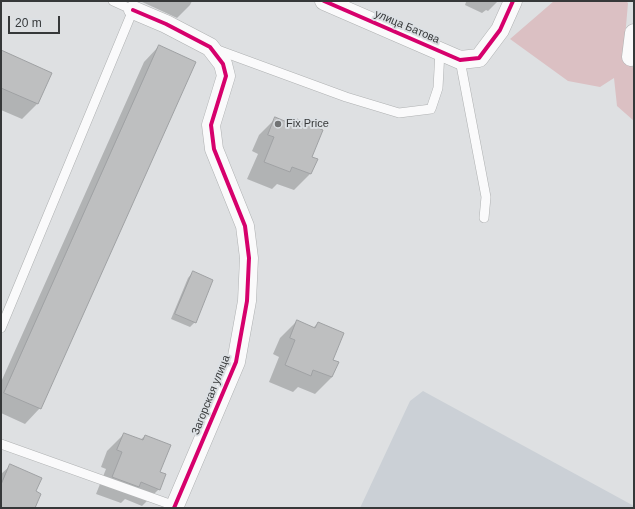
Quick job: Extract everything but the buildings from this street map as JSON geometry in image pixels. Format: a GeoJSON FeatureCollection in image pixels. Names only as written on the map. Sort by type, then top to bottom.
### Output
{"type":"FeatureCollection","features":[{"type":"Feature","properties":{"kind":"street","name":"улица Батова"},"geometry":{"type":"LineString","coordinates":[[324,1],[460,60]]}},
{"type":"Feature","properties":{"kind":"street"},"geometry":{"type":"LineString","coordinates":[[460,60],[479,58],[500,30],[513,1]]}},
{"type":"Feature","properties":{"kind":"street","name":"Загорская улица"},"geometry":{"type":"LineString","coordinates":[[133,10],[166,24],[210,47],[224,64],[226,76],[211,125],[214,149],[245,226],[249,258],[247,301],[236,362],[174,507]]}},
{"type":"Feature","properties":{"kind":"street"},"geometry":{"type":"LineString","coordinates":[[631,57],[634,32]]}},
{"type":"Feature","properties":{"kind":"lane"},"geometry":{"type":"LineString","coordinates":[[1,328],[133,10],[113,1]]}},
{"type":"Feature","properties":{"kind":"lane"},"geometry":{"type":"LineString","coordinates":[[210,47],[346,97],[399,113],[431,109],[438,88],[440,51]]}},
{"type":"Feature","properties":{"kind":"lane"},"geometry":{"type":"LineString","coordinates":[[460,60],[486,197],[484,218]]}},
{"type":"Feature","properties":{"kind":"lane"},"geometry":{"type":"LineString","coordinates":[[1,444],[174,507]]}},
{"type":"Feature","properties":{"kind":"shaded area"},"geometry":{"type":"Polygon","coordinates":[[[554,1],[626,1],[628,3],[623,61],[634,68],[634,121],[617,106],[614,78],[600,87],[568,81],[510,39],[554,1]]]}},
{"type":"Feature","properties":{"kind":"shaded area"},"geometry":{"type":"Polygon","coordinates":[[[423,391],[634,506],[634,508],[360,508],[410,401],[423,391]]]}},
{"type":"Feature","properties":{"kind":"cycle path"},"geometry":{"type":"LineString","coordinates":[[324,1],[460,60],[479,58],[500,30],[513,1]]}},
{"type":"Feature","properties":{"kind":"cycle path"},"geometry":{"type":"LineString","coordinates":[[133,10],[166,24],[210,47],[223,64],[226,76],[211,125],[214,149],[245,226],[249,258],[247,301],[236,362],[174,508]]}},
{"type":"Feature","properties":{"kind":"place","name":"Fix Price"},"geometry":{"type":"Point","coordinates":[278,124]}}]}
